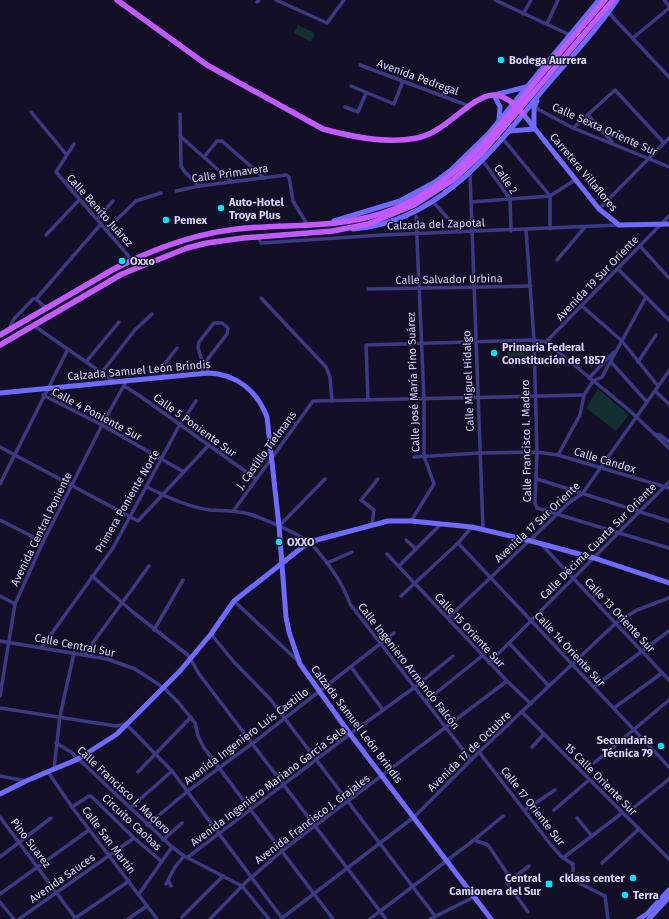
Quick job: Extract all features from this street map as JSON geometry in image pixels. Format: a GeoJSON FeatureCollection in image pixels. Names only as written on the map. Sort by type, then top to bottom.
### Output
{"type":"FeatureCollection","features":[{"type":"Feature","properties":{"kind":"main road"},"geometry":{"type":"LineString","coordinates":[[117,0],[207,65],[323,129],[343,134],[379,139],[406,140],[430,135],[484,97],[494,95],[514,104],[523,114]]}},
{"type":"Feature","properties":{"kind":"main road"},"geometry":{"type":"LineString","coordinates":[[0,335],[132,260],[179,241],[202,235],[237,229],[329,222],[368,217],[386,212],[423,194],[452,175],[493,134],[605,0]]}},
{"type":"Feature","properties":{"kind":"main road"},"geometry":{"type":"LineString","coordinates":[[0,345],[33,325],[80,300],[122,274],[166,256],[207,243],[258,236],[332,231],[368,224],[398,213],[414,205],[453,180],[481,154],[613,0]]}},
{"type":"Feature","properties":{"kind":"street"},"geometry":{"type":"LineString","coordinates":[[276,0],[327,22],[342,1]]}},
{"type":"Feature","properties":{"kind":"street"},"geometry":{"type":"LineString","coordinates":[[495,0],[503,2],[524,14],[570,35]]}},
{"type":"Feature","properties":{"kind":"street"},"geometry":{"type":"LineString","coordinates":[[524,14],[531,0]]}},
{"type":"Feature","properties":{"kind":"street"},"geometry":{"type":"LineString","coordinates":[[546,24],[558,0]]}},
{"type":"Feature","properties":{"kind":"street"},"geometry":{"type":"LineString","coordinates":[[329,222],[400,201],[435,182],[461,162],[514,104],[526,87],[599,0]]}},
{"type":"Feature","properties":{"kind":"street"},"geometry":{"type":"LineString","coordinates":[[332,231],[365,228],[400,218],[439,196],[470,174],[504,139],[617,0]]}},
{"type":"Feature","properties":{"kind":"street"},"geometry":{"type":"LineString","coordinates":[[633,38],[669,7],[664,0]]}},
{"type":"Feature","properties":{"kind":"street"},"geometry":{"type":"LineString","coordinates":[[608,12],[669,77]]}},
{"type":"Feature","properties":{"kind":"street","name":"Avenida Pedregal"},"geometry":{"type":"LineString","coordinates":[[360,65],[470,106]]}},
{"type":"Feature","properties":{"kind":"street"},"geometry":{"type":"LineString","coordinates":[[351,86],[394,104],[403,81]]}},
{"type":"Feature","properties":{"kind":"street"},"geometry":{"type":"LineString","coordinates":[[498,121],[500,107],[494,95],[526,87]]}},
{"type":"Feature","properties":{"kind":"street"},"geometry":{"type":"LineString","coordinates":[[573,128],[615,90],[664,143]]}},
{"type":"Feature","properties":{"kind":"street"},"geometry":{"type":"LineString","coordinates":[[510,131],[534,129],[534,107],[541,92]]}},
{"type":"Feature","properties":{"kind":"street"},"geometry":{"type":"LineString","coordinates":[[345,107],[358,112],[366,93]]}},
{"type":"Feature","properties":{"kind":"street","name":"Calle Sexta Oriente Sur"},"geometry":{"type":"LineString","coordinates":[[534,107],[573,128],[669,167]]}},
{"type":"Feature","properties":{"kind":"street"},"geometry":{"type":"LineString","coordinates":[[31,112],[66,154],[74,144]]}},
{"type":"Feature","properties":{"kind":"street"},"geometry":{"type":"LineString","coordinates":[[180,114],[181,166],[199,186]]}},
{"type":"Feature","properties":{"kind":"street","name":"Carretera Villaflores"},"geometry":{"type":"LineString","coordinates":[[523,114],[599,209],[619,225],[669,224]]}},
{"type":"Feature","properties":{"kind":"street"},"geometry":{"type":"LineString","coordinates":[[588,115],[615,145]]}},
{"type":"Feature","properties":{"kind":"street"},"geometry":{"type":"LineString","coordinates":[[180,136],[232,182]]}},
{"type":"Feature","properties":{"kind":"street"},"geometry":{"type":"LineString","coordinates":[[599,209],[669,138]]}},
{"type":"Feature","properties":{"kind":"street"},"geometry":{"type":"LineString","coordinates":[[504,139],[550,196],[550,229]]}},
{"type":"Feature","properties":{"kind":"street"},"geometry":{"type":"LineString","coordinates":[[204,157],[220,140],[264,178]]}},
{"type":"Feature","properties":{"kind":"street","name":"Calle Benito Juárez"},"geometry":{"type":"LineString","coordinates":[[66,154],[56,172],[107,229],[132,260]]}},
{"type":"Feature","properties":{"kind":"street","name":"Calle 2"},"geometry":{"type":"LineString","coordinates":[[483,161],[510,199],[511,231]]}},
{"type":"Feature","properties":{"kind":"street","name":"Calle Miguel Hidalgo"},"geometry":{"type":"LineString","coordinates":[[470,174],[483,529]]}},
{"type":"Feature","properties":{"kind":"street","name":"Calle Primavera"},"geometry":{"type":"LineString","coordinates":[[176,191],[199,186],[288,175],[293,201],[307,224]]}},
{"type":"Feature","properties":{"kind":"street"},"geometry":{"type":"LineString","coordinates":[[471,202],[550,196],[575,180]]}},
{"type":"Feature","properties":{"kind":"street"},"geometry":{"type":"LineString","coordinates":[[107,229],[136,201],[161,193]]}},
{"type":"Feature","properties":{"kind":"street"},"geometry":{"type":"LineString","coordinates":[[46,236],[80,199]]}},
{"type":"Feature","properties":{"kind":"street"},"geometry":{"type":"LineString","coordinates":[[97,219],[113,201]]}},
{"type":"Feature","properties":{"kind":"street"},"geometry":{"type":"LineString","coordinates":[[435,204],[460,232]]}},
{"type":"Feature","properties":{"kind":"street","name":"Calle José María Pino Suárez"},"geometry":{"type":"LineString","coordinates":[[411,521],[434,484],[424,456],[424,399],[416,216]]}},
{"type":"Feature","properties":{"kind":"street","name":"Avenida 19 Sur Oriente"},"geometry":{"type":"LineString","coordinates":[[546,342],[669,216]]}},
{"type":"Feature","properties":{"kind":"street"},"geometry":{"type":"LineString","coordinates":[[8,331],[14,319],[27,304],[33,299],[36,299],[101,224]]}},
{"type":"Feature","properties":{"kind":"street","name":"Calzada del Zapotal"},"geometry":{"type":"LineString","coordinates":[[258,236],[261,243],[273,243],[417,234],[619,225]]}},
{"type":"Feature","properties":{"kind":"street"},"geometry":{"type":"LineString","coordinates":[[557,260],[585,227]]}},
{"type":"Feature","properties":{"kind":"street","name":"Calle Francisco I. Madero"},"geometry":{"type":"LineString","coordinates":[[526,230],[534,340],[537,452],[535,503],[537,508],[558,514]]}},
{"type":"Feature","properties":{"kind":"street"},"geometry":{"type":"LineString","coordinates":[[272,236],[273,243]]}},
{"type":"Feature","properties":{"kind":"street"},"geometry":{"type":"LineString","coordinates":[[640,246],[669,278]]}},
{"type":"Feature","properties":{"kind":"street"},"geometry":{"type":"LineString","coordinates":[[618,269],[669,320]]}},
{"type":"Feature","properties":{"kind":"street"},"geometry":{"type":"LineString","coordinates":[[662,271],[669,270]]}},
{"type":"Feature","properties":{"kind":"street","name":"Calle Salvador Urbina"},"geometry":{"type":"LineString","coordinates":[[368,289],[531,286]]}},
{"type":"Feature","properties":{"kind":"street"},"geometry":{"type":"LineString","coordinates":[[558,455],[580,415],[584,395],[593,381],[602,377],[646,297]]}},
{"type":"Feature","properties":{"kind":"street"},"geometry":{"type":"LineString","coordinates":[[261,298],[326,367],[330,377],[332,400],[584,395]]}},
{"type":"Feature","properties":{"kind":"street"},"geometry":{"type":"LineString","coordinates":[[36,299],[47,309]]}},
{"type":"Feature","properties":{"kind":"street"},"geometry":{"type":"LineString","coordinates":[[582,306],[622,341],[658,386]]}},
{"type":"Feature","properties":{"kind":"street"},"geometry":{"type":"LineString","coordinates":[[102,372],[135,330],[152,314]]}},
{"type":"Feature","properties":{"kind":"street"},"geometry":{"type":"LineString","coordinates":[[86,362],[119,322]]}},
{"type":"Feature","properties":{"kind":"street"},"geometry":{"type":"LineString","coordinates":[[222,322],[228,328],[227,334],[207,360],[205,373],[198,348],[199,342],[214,323],[222,322]]}},
{"type":"Feature","properties":{"kind":"street"},"geometry":{"type":"LineString","coordinates":[[33,325],[115,382]]}},
{"type":"Feature","properties":{"kind":"street"},"geometry":{"type":"LineString","coordinates":[[638,362],[656,335]]}},
{"type":"Feature","properties":{"kind":"street"},"geometry":{"type":"LineString","coordinates":[[368,400],[366,345],[534,340],[546,342],[669,448]]}},
{"type":"Feature","properties":{"kind":"street"},"geometry":{"type":"LineString","coordinates":[[163,377],[166,362],[178,348]]}},
{"type":"Feature","properties":{"kind":"street"},"geometry":{"type":"LineString","coordinates":[[0,484],[46,389],[68,349]]}},
{"type":"Feature","properties":{"kind":"street"},"geometry":{"type":"LineString","coordinates":[[589,378],[617,350]]}},
{"type":"Feature","properties":{"kind":"street"},"geometry":{"type":"LineString","coordinates":[[611,362],[647,402]]}},
{"type":"Feature","properties":{"kind":"street","name":"Calzada Samuel León Brindis"},"geometry":{"type":"LineString","coordinates":[[0,393],[205,373],[233,378],[253,392],[267,417],[278,526],[280,563],[288,632],[300,664],[350,734],[491,919]]}},
{"type":"Feature","properties":{"kind":"street","name":"Avenida 17 Sur Oriente"},"geometry":{"type":"LineString","coordinates":[[448,618],[558,514],[582,494],[668,373]]}},
{"type":"Feature","properties":{"kind":"street","name":"Avenida Central Poniente"},"geometry":{"type":"LineString","coordinates":[[0,696],[15,604],[43,542],[102,425],[127,380]]}},
{"type":"Feature","properties":{"kind":"street","name":"Calle 5 Poniente Sur"},"geometry":{"type":"LineString","coordinates":[[124,386],[256,479]]}},
{"type":"Feature","properties":{"kind":"street"},"geometry":{"type":"LineString","coordinates":[[655,391],[669,404]]}},
{"type":"Feature","properties":{"kind":"street","name":"Calle 4 Poniente Sur"},"geometry":{"type":"LineString","coordinates":[[43,396],[102,425],[184,472]]}},
{"type":"Feature","properties":{"kind":"street","name":"J. Castillo Tielmans"},"geometry":{"type":"LineString","coordinates":[[234,510],[313,401],[332,400]]}},
{"type":"Feature","properties":{"kind":"street","name":"Primera Poniente Norte"},"geometry":{"type":"LineString","coordinates":[[42,647],[113,548],[179,426],[196,401]]}},
{"type":"Feature","properties":{"kind":"street"},"geometry":{"type":"LineString","coordinates":[[653,433],[660,435],[669,442]]}},
{"type":"Feature","properties":{"kind":"street"},"geometry":{"type":"LineString","coordinates":[[0,447],[129,516],[140,520],[208,446]]}},
{"type":"Feature","properties":{"kind":"street","name":"Calle Candox"},"geometry":{"type":"LineString","coordinates":[[414,457],[480,453],[537,452],[558,455],[669,488]]}},
{"type":"Feature","properties":{"kind":"street"},"geometry":{"type":"LineString","coordinates":[[278,526],[325,479]]}},
{"type":"Feature","properties":{"kind":"street"},"geometry":{"type":"LineString","coordinates":[[372,524],[374,510],[361,500],[378,479]]}},
{"type":"Feature","properties":{"kind":"street"},"geometry":{"type":"LineString","coordinates":[[537,479],[669,521]]}},
{"type":"Feature","properties":{"kind":"street","name":"Calle Décima Cuarta Sur Oriente"},"geometry":{"type":"LineString","coordinates":[[489,663],[669,482]]}},
{"type":"Feature","properties":{"kind":"street"},"geometry":{"type":"LineString","coordinates":[[147,487],[163,495],[209,510],[234,510],[249,514],[278,526],[309,542]]}},
{"type":"Feature","properties":{"kind":"street"},"geometry":{"type":"LineString","coordinates":[[558,514],[669,548]]}},
{"type":"Feature","properties":{"kind":"street"},"geometry":{"type":"LineString","coordinates":[[0,520],[43,542]]}},
{"type":"Feature","properties":{"kind":"street"},"geometry":{"type":"LineString","coordinates":[[0,794],[78,758],[117,734],[164,688],[190,659],[211,634],[234,601],[280,563],[309,542],[372,524],[388,521],[411,521],[441,524],[483,529],[531,541],[594,558],[669,583]]}},
{"type":"Feature","properties":{"kind":"street"},"geometry":{"type":"LineString","coordinates":[[398,566],[441,524]]}},
{"type":"Feature","properties":{"kind":"street"},"geometry":{"type":"LineString","coordinates":[[402,596],[472,528]]}},
{"type":"Feature","properties":{"kind":"street"},"geometry":{"type":"LineString","coordinates":[[406,540],[416,549]]}},
{"type":"Feature","properties":{"kind":"street","name":"Calle Ingeniero Armando Falcón"},"geometry":{"type":"LineString","coordinates":[[309,542],[327,563],[348,597],[350,604],[471,760]]}},
{"type":"Feature","properties":{"kind":"street","name":"Calle 14 Oriente Sur"},"geometry":{"type":"LineString","coordinates":[[458,543],[669,767]]}},
{"type":"Feature","properties":{"kind":"street","name":"Calle 13 Oriente Sur"},"geometry":{"type":"LineString","coordinates":[[540,544],[669,680]]}},
{"type":"Feature","properties":{"kind":"street"},"geometry":{"type":"LineString","coordinates":[[327,563],[352,552]]}},
{"type":"Feature","properties":{"kind":"street","name":"Calle 15 Oriente Sur"},"geometry":{"type":"LineString","coordinates":[[387,554],[482,656],[530,704]]}},
{"type":"Feature","properties":{"kind":"street"},"geometry":{"type":"LineString","coordinates":[[84,655],[149,566]]}},
{"type":"Feature","properties":{"kind":"street"},"geometry":{"type":"LineString","coordinates":[[92,576],[154,630],[189,656],[284,785],[386,919]]}},
{"type":"Feature","properties":{"kind":"street"},"geometry":{"type":"LineString","coordinates":[[154,630],[183,580]]}},
{"type":"Feature","properties":{"kind":"street"},"geometry":{"type":"LineString","coordinates":[[0,596],[15,604]]}},
{"type":"Feature","properties":{"kind":"street","name":"Avenida 17 de Octubre"},"geometry":{"type":"LineString","coordinates":[[282,919],[414,817],[479,752],[616,623],[637,610],[669,598]]}},
{"type":"Feature","properties":{"kind":"street"},"geometry":{"type":"LineString","coordinates":[[234,601],[300,664]]}},
{"type":"Feature","properties":{"kind":"street","name":"Avenida Ingeniero Luis Castillo"},"geometry":{"type":"LineString","coordinates":[[147,825],[188,791],[253,743],[394,633]]}},
{"type":"Feature","properties":{"kind":"street"},"geometry":{"type":"LineString","coordinates":[[594,687],[668,633]]}},
{"type":"Feature","properties":{"kind":"street"},"geometry":{"type":"LineString","coordinates":[[211,634],[234,662],[270,700],[435,916]]}},
{"type":"Feature","properties":{"kind":"street","name":"Calle Central Sur"},"geometry":{"type":"LineString","coordinates":[[0,641],[84,655],[122,664],[135,669],[164,688],[191,717]]}},
{"type":"Feature","properties":{"kind":"street"},"geometry":{"type":"LineString","coordinates":[[509,643],[549,686]]}},
{"type":"Feature","properties":{"kind":"street"},"geometry":{"type":"LineString","coordinates":[[51,770],[60,716],[74,653]]}},
{"type":"Feature","properties":{"kind":"street","name":"Avenida Ingeniero Mariano García Sela"},"geometry":{"type":"LineString","coordinates":[[166,884],[186,857],[252,810],[350,734],[415,687],[453,656]]}},
{"type":"Feature","properties":{"kind":"street"},"geometry":{"type":"LineString","coordinates":[[426,701],[482,656]]}},
{"type":"Feature","properties":{"kind":"street"},"geometry":{"type":"LineString","coordinates":[[351,667],[383,710]]}},
{"type":"Feature","properties":{"kind":"street"},"geometry":{"type":"LineString","coordinates":[[614,708],[662,673]]}},
{"type":"Feature","properties":{"kind":"street","name":"Avenida Francisco J. Grajales"},"geometry":{"type":"LineString","coordinates":[[210,919],[236,895],[242,886],[252,876],[283,850],[348,803],[506,681]]}},
{"type":"Feature","properties":{"kind":"street"},"geometry":{"type":"LineString","coordinates":[[594,763],[669,700]]}},
{"type":"Feature","properties":{"kind":"street"},"geometry":{"type":"LineString","coordinates":[[0,708],[60,716],[116,726],[126,724]]}},
{"type":"Feature","properties":{"kind":"street","name":"15 Calle Oriente Sur"},"geometry":{"type":"LineString","coordinates":[[522,712],[669,859]]}},
{"type":"Feature","properties":{"kind":"street"},"geometry":{"type":"LineString","coordinates":[[138,772],[191,717],[195,723],[198,736],[204,748],[334,919]]}},
{"type":"Feature","properties":{"kind":"street"},"geometry":{"type":"LineString","coordinates":[[126,724],[172,771],[252,876],[282,919]]}},
{"type":"Feature","properties":{"kind":"street"},"geometry":{"type":"LineString","coordinates":[[532,747],[544,734]]}},
{"type":"Feature","properties":{"kind":"street","name":"Calle Francisco I. Madero"},"geometry":{"type":"LineString","coordinates":[[56,743],[78,758],[147,825],[172,847],[186,857],[242,886]]}},
{"type":"Feature","properties":{"kind":"street","name":"Calle 17 Oriente Sur"},"geometry":{"type":"LineString","coordinates":[[479,752],[551,845],[563,858],[573,864],[573,880],[606,896],[608,919]]}},
{"type":"Feature","properties":{"kind":"street","name":"Calle San Martín"},"geometry":{"type":"LineString","coordinates":[[51,770],[72,807],[157,919]]}},
{"type":"Feature","properties":{"kind":"street"},"geometry":{"type":"LineString","coordinates":[[130,808],[172,771]]}},
{"type":"Feature","properties":{"kind":"street"},"geometry":{"type":"LineString","coordinates":[[0,776],[26,781]]}},
{"type":"Feature","properties":{"kind":"street"},"geometry":{"type":"LineString","coordinates":[[632,809],[669,779]]}},
{"type":"Feature","properties":{"kind":"street"},"geometry":{"type":"LineString","coordinates":[[554,810],[589,780]]}},
{"type":"Feature","properties":{"kind":"street"},"geometry":{"type":"LineString","coordinates":[[525,810],[555,790]]}},
{"type":"Feature","properties":{"kind":"street","name":"Circuito Caobas"},"geometry":{"type":"LineString","coordinates":[[72,807],[89,796],[92,797],[134,838],[161,861]]}},
{"type":"Feature","properties":{"kind":"street"},"geometry":{"type":"LineString","coordinates":[[563,858],[622,813]]}},
{"type":"Feature","properties":{"kind":"street"},"geometry":{"type":"LineString","coordinates":[[370,919],[474,840],[503,816]]}},
{"type":"Feature","properties":{"kind":"street","name":"Pino Suarez"},"geometry":{"type":"LineString","coordinates":[[0,817],[38,866],[75,919]]}},
{"type":"Feature","properties":{"kind":"street"},"geometry":{"type":"LineString","coordinates":[[0,857],[51,818]]}},
{"type":"Feature","properties":{"kind":"street"},"geometry":{"type":"LineString","coordinates":[[577,818],[592,836]]}},
{"type":"Feature","properties":{"kind":"street"},"geometry":{"type":"LineString","coordinates":[[163,840],[182,823]]}},
{"type":"Feature","properties":{"kind":"street"},"geometry":{"type":"LineString","coordinates":[[602,863],[639,829]]}},
{"type":"Feature","properties":{"kind":"street"},"geometry":{"type":"LineString","coordinates":[[0,894],[89,830]]}},
{"type":"Feature","properties":{"kind":"street","name":"Avenida Sauces"},"geometry":{"type":"LineString","coordinates":[[19,919],[134,838]]}},
{"type":"Feature","properties":{"kind":"street"},"geometry":{"type":"LineString","coordinates":[[474,840],[488,845],[512,879]]}},
{"type":"Feature","properties":{"kind":"street"},"geometry":{"type":"LineString","coordinates":[[139,894],[172,847]]}},
{"type":"Feature","properties":{"kind":"street"},"geometry":{"type":"LineString","coordinates":[[528,912],[507,883],[529,866]]}},
{"type":"Feature","properties":{"kind":"street"},"geometry":{"type":"LineString","coordinates":[[182,918],[223,876]]}},
{"type":"Feature","properties":{"kind":"street"},"geometry":{"type":"LineString","coordinates":[[168,880],[172,886]]}},
{"type":"Feature","properties":{"kind":"street"},"geometry":{"type":"LineString","coordinates":[[75,919],[129,881]]}},
{"type":"Feature","properties":{"kind":"street"},"geometry":{"type":"LineString","coordinates":[[242,886],[268,919]]}},
{"type":"Feature","properties":{"kind":"street"},"geometry":{"type":"LineString","coordinates":[[649,917],[669,890]]}},
{"type":"Feature","properties":{"kind":"street"},"geometry":{"type":"LineString","coordinates":[[430,919],[474,896]]}},
{"type":"Feature","properties":{"kind":"street"},"geometry":{"type":"LineString","coordinates":[[639,919],[649,917],[669,897]]}},
{"type":"Feature","properties":{"kind":"street"},"geometry":{"type":"LineString","coordinates":[[0,902],[14,919]]}},
{"type":"Feature","properties":{"kind":"street"},"geometry":{"type":"LineString","coordinates":[[128,919],[147,906]]}},
{"type":"Feature","properties":{"kind":"green space"},"geometry":{"type":"Polygon","coordinates":[[[298,25],[315,33],[311,42],[294,33],[298,25]]]}},
{"type":"Feature","properties":{"kind":"green space"},"geometry":{"type":"Polygon","coordinates":[[[507,343],[529,343],[530,363],[507,363],[507,343]]]}},
{"type":"Feature","properties":{"kind":"green space"},"geometry":{"type":"Polygon","coordinates":[[[598,389],[629,415],[616,431],[586,408],[598,389]]]}},
{"type":"Feature","properties":{"kind":"place","name":"Bodega Aurrera"},"geometry":{"type":"Point","coordinates":[501,60]}},
{"type":"Feature","properties":{"kind":"place","name":"Auto-Hotel Troya Plus"},"geometry":{"type":"Point","coordinates":[221,208]}},
{"type":"Feature","properties":{"kind":"place","name":"Pemex"},"geometry":{"type":"Point","coordinates":[166,220]}},
{"type":"Feature","properties":{"kind":"place","name":"Oxxo"},"geometry":{"type":"Point","coordinates":[122,261]}},
{"type":"Feature","properties":{"kind":"place","name":"Primaria Federal Constitución de 1857"},"geometry":{"type":"Point","coordinates":[494,353]}},
{"type":"Feature","properties":{"kind":"place","name":"OXXO"},"geometry":{"type":"Point","coordinates":[279,542]}},
{"type":"Feature","properties":{"kind":"place","name":"Secundaria Técnica 79"},"geometry":{"type":"Point","coordinates":[661,746]}},
{"type":"Feature","properties":{"kind":"place","name":"cklass center"},"geometry":{"type":"Point","coordinates":[633,878]}},
{"type":"Feature","properties":{"kind":"place","name":"Central Camionera del Sur"},"geometry":{"type":"Point","coordinates":[549,884]}},
{"type":"Feature","properties":{"kind":"place","name":"Terra"},"geometry":{"type":"Point","coordinates":[625,895]}}]}
